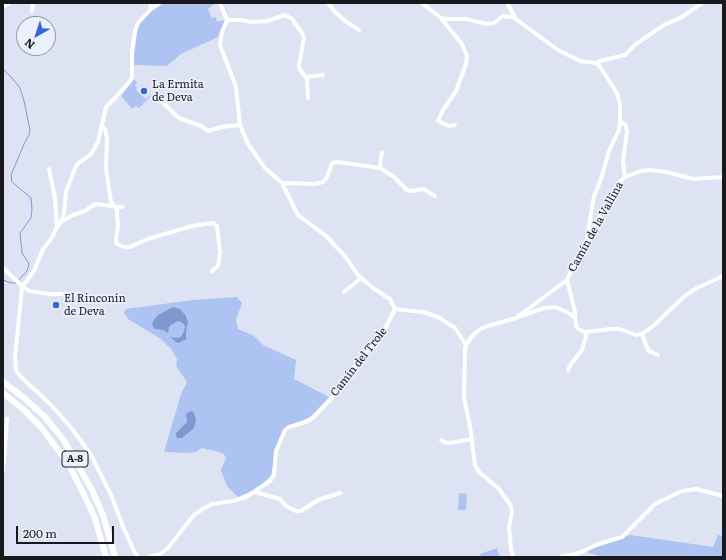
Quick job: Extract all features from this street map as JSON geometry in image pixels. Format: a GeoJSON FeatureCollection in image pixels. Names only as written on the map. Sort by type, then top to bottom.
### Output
{"type":"FeatureCollection","features":[{"type":"Feature","properties":{"kind":"highway"},"geometry":{"type":"LineString","coordinates":[[3,378],[23,397]]}},
{"type":"Feature","properties":{"kind":"highway","name":"A-8"},"geometry":{"type":"LineString","coordinates":[[3,382],[23,397],[44,416],[63,439],[84,474],[103,515],[115,557]]}},
{"type":"Feature","properties":{"kind":"highway","name":"A-8"},"geometry":{"type":"LineString","coordinates":[[3,393],[41,427],[69,465],[95,519],[106,557]]}},
{"type":"Feature","properties":{"kind":"highway"},"geometry":{"type":"LineString","coordinates":[[3,397],[20,411],[53,447],[67,466],[88,503]]}},
{"type":"Feature","properties":{"kind":"street"},"geometry":{"type":"LineString","coordinates":[[3,6],[8,3]]}},
{"type":"Feature","properties":{"kind":"street"},"geometry":{"type":"LineString","coordinates":[[32,12],[33,3]]}},
{"type":"Feature","properties":{"kind":"street"},"geometry":{"type":"LineString","coordinates":[[150,3],[151,9]]}},
{"type":"Feature","properties":{"kind":"street"},"geometry":{"type":"LineString","coordinates":[[138,557],[134,551],[111,495],[91,455],[60,415],[18,373],[15,357],[21,285],[32,273],[40,254],[61,222],[64,213],[64,199],[74,171],[79,163],[89,157],[98,142],[106,107],[118,96],[131,80],[131,57],[135,31],[140,20],[151,9],[160,3]]}},
{"type":"Feature","properties":{"kind":"street"},"geometry":{"type":"LineString","coordinates":[[220,3],[227,20],[222,32],[220,45],[236,87],[240,125],[248,144],[255,155],[265,168],[282,183],[298,215],[329,238],[345,256],[353,269],[373,288],[390,299],[395,309],[423,312],[438,317],[455,328],[466,345],[464,398],[476,468],[499,489],[511,506],[512,512],[509,527],[513,557]]}},
{"type":"Feature","properties":{"kind":"street"},"geometry":{"type":"LineString","coordinates":[[328,3],[333,11],[359,30]]}},
{"type":"Feature","properties":{"kind":"street"},"geometry":{"type":"LineString","coordinates":[[422,3],[441,18],[466,51],[467,60],[454,94],[443,110],[438,121],[449,126],[455,125]]}},
{"type":"Feature","properties":{"kind":"street"},"geometry":{"type":"LineString","coordinates":[[507,3],[513,17]]}},
{"type":"Feature","properties":{"kind":"street"},"geometry":{"type":"LineString","coordinates":[[596,63],[625,55],[636,44],[664,25],[682,17],[702,3]]}},
{"type":"Feature","properties":{"kind":"street"},"geometry":{"type":"LineString","coordinates":[[227,20],[251,22],[267,21],[285,15],[290,17],[295,22],[304,38],[299,65],[300,70],[306,77],[308,85],[308,98]]}},
{"type":"Feature","properties":{"kind":"street"},"geometry":{"type":"LineString","coordinates":[[441,18],[466,19],[487,24],[494,22],[503,16],[513,17],[558,50],[580,61],[599,64],[617,93],[620,104],[620,122],[619,130],[611,146],[594,196],[586,241]]}},
{"type":"Feature","properties":{"kind":"street"},"geometry":{"type":"LineString","coordinates":[[306,77],[323,75]]}},
{"type":"Feature","properties":{"kind":"street"},"geometry":{"type":"LineString","coordinates":[[155,95],[179,118],[203,127],[208,131],[221,127],[240,125]]}},
{"type":"Feature","properties":{"kind":"street"},"geometry":{"type":"LineString","coordinates":[[620,122],[625,124],[627,131],[623,161],[625,177]]}},
{"type":"Feature","properties":{"kind":"street"},"geometry":{"type":"LineString","coordinates":[[101,126],[106,132],[106,169],[111,199],[113,206],[116,209],[118,222],[117,244],[124,247],[130,247],[148,238],[192,226],[213,223],[217,226],[220,252],[218,266],[212,271]]}},
{"type":"Feature","properties":{"kind":"street"},"geometry":{"type":"LineString","coordinates":[[380,168],[380,157],[382,153]]}},
{"type":"Feature","properties":{"kind":"street"},"geometry":{"type":"LineString","coordinates":[[282,183],[315,184],[323,182],[327,177],[332,163],[336,162],[380,168],[394,177],[407,190],[411,191],[423,189],[435,196]]}},
{"type":"Feature","properties":{"kind":"street"},"geometry":{"type":"LineString","coordinates":[[49,169],[55,198],[57,227]]}},
{"type":"Feature","properties":{"kind":"street","name":"Camín de la Vallina"},"geometry":{"type":"LineString","coordinates":[[466,345],[473,335],[480,330],[519,315],[567,280],[573,265],[618,183],[625,177],[641,171],[650,170],[666,172],[693,179],[723,177]]}},
{"type":"Feature","properties":{"kind":"street"},"geometry":{"type":"LineString","coordinates":[[61,222],[73,215],[85,211],[95,204],[122,207]]}},
{"type":"Feature","properties":{"kind":"street"},"geometry":{"type":"LineString","coordinates":[[56,212],[73,215]]}},
{"type":"Feature","properties":{"kind":"street"},"geometry":{"type":"LineString","coordinates":[[3,268],[21,285],[34,292],[79,294]]}},
{"type":"Feature","properties":{"kind":"street"},"geometry":{"type":"LineString","coordinates":[[567,280],[577,328],[582,332],[620,329],[633,335],[642,334],[668,313],[686,295],[697,288],[723,276]]}},
{"type":"Feature","properties":{"kind":"street"},"geometry":{"type":"LineString","coordinates":[[344,292],[362,278]]}},
{"type":"Feature","properties":{"kind":"street"},"geometry":{"type":"LineString","coordinates":[[519,315],[521,316],[555,307],[566,311],[575,318]]}},
{"type":"Feature","properties":{"kind":"street","name":"Camín del Trole"},"geometry":{"type":"LineString","coordinates":[[149,557],[160,554],[168,548],[194,515],[203,509],[212,504],[248,496],[267,484],[274,475],[276,451],[285,430],[306,422],[314,417],[342,387],[359,360],[384,331],[395,309]]}},
{"type":"Feature","properties":{"kind":"street"},"geometry":{"type":"LineString","coordinates":[[568,370],[582,350],[585,332]]}},
{"type":"Feature","properties":{"kind":"street"},"geometry":{"type":"LineString","coordinates":[[642,334],[648,350],[658,355]]}},
{"type":"Feature","properties":{"kind":"street"},"geometry":{"type":"LineString","coordinates":[[3,470],[7,419]]}},
{"type":"Feature","properties":{"kind":"street"},"geometry":{"type":"LineString","coordinates":[[440,440],[450,443],[472,440]]}},
{"type":"Feature","properties":{"kind":"street"},"geometry":{"type":"LineString","coordinates":[[561,557],[579,553],[596,545],[622,537],[655,504],[682,491],[696,489],[723,496]]}},
{"type":"Feature","properties":{"kind":"street"},"geometry":{"type":"LineString","coordinates":[[255,492],[280,499],[286,506],[296,511],[301,511],[318,500],[340,493]]}},
{"type":"Feature","properties":{"kind":"street"},"geometry":{"type":"LineString","coordinates":[[132,557],[134,551]]}},
{"type":"Feature","properties":{"kind":"shaded area"},"geometry":{"type":"Polygon","coordinates":[[[164,3],[215,3],[208,9],[212,18],[216,17],[217,22],[225,20],[218,37],[181,54],[167,66],[135,65],[133,64],[138,25],[152,10],[164,3]]]}},
{"type":"Feature","properties":{"kind":"shaded area"},"geometry":{"type":"Polygon","coordinates":[[[133,80],[137,82],[135,86],[137,87],[136,90],[146,99],[150,95],[151,96],[139,108],[136,106],[132,109],[121,96],[133,80]]]}},
{"type":"Feature","properties":{"kind":"shaded area"},"geometry":{"type":"Polygon","coordinates":[[[237,297],[242,303],[236,320],[238,329],[254,336],[263,345],[296,360],[294,379],[329,397],[310,417],[285,428],[277,448],[271,475],[260,487],[238,497],[227,486],[221,470],[226,458],[223,453],[202,448],[196,452],[189,453],[164,452],[181,394],[187,382],[176,366],[177,359],[171,349],[161,339],[128,319],[124,312],[126,309],[193,300],[237,297]]]}},
{"type":"Feature","properties":{"kind":"shaded area"},"geometry":{"type":"Polygon","coordinates":[[[173,307],[180,309],[186,316],[188,322],[186,339],[179,343],[170,337],[181,337],[185,326],[183,323],[178,321],[171,325],[168,333],[163,330],[155,329],[152,324],[158,315],[173,307]]]}},
{"type":"Feature","properties":{"kind":"shaded area"},"geometry":{"type":"Polygon","coordinates":[[[192,411],[196,419],[194,428],[182,438],[177,438],[176,433],[187,422],[186,414],[192,411]]]}},
{"type":"Feature","properties":{"kind":"shaded area"},"geometry":{"type":"Polygon","coordinates":[[[459,493],[467,494],[466,510],[458,510],[459,493]]]}},
{"type":"Feature","properties":{"kind":"shaded area"},"geometry":{"type":"Polygon","coordinates":[[[630,535],[713,547],[718,535],[723,536],[723,557],[602,557],[586,552],[630,535]]]}},
{"type":"Feature","properties":{"kind":"shaded area"},"geometry":{"type":"Polygon","coordinates":[[[497,548],[500,557],[481,557],[480,554],[497,548]]]}},
{"type":"Feature","properties":{"kind":"waterway"},"geometry":{"type":"LineString","coordinates":[[3,69],[20,88],[30,130],[11,175],[12,182],[31,198],[32,209],[31,218],[20,233],[22,253],[29,264],[27,271],[18,281]]}},
{"type":"Feature","properties":{"kind":"waterway"},"geometry":{"type":"LineString","coordinates":[[3,280],[16,283]]}},
{"type":"Feature","properties":{"kind":"place","name":"La Ermita de Deva"},"geometry":{"type":"Point","coordinates":[144,91]}},
{"type":"Feature","properties":{"kind":"place","name":"El Rinconín de Deva"},"geometry":{"type":"Point","coordinates":[56,305]}}]}
